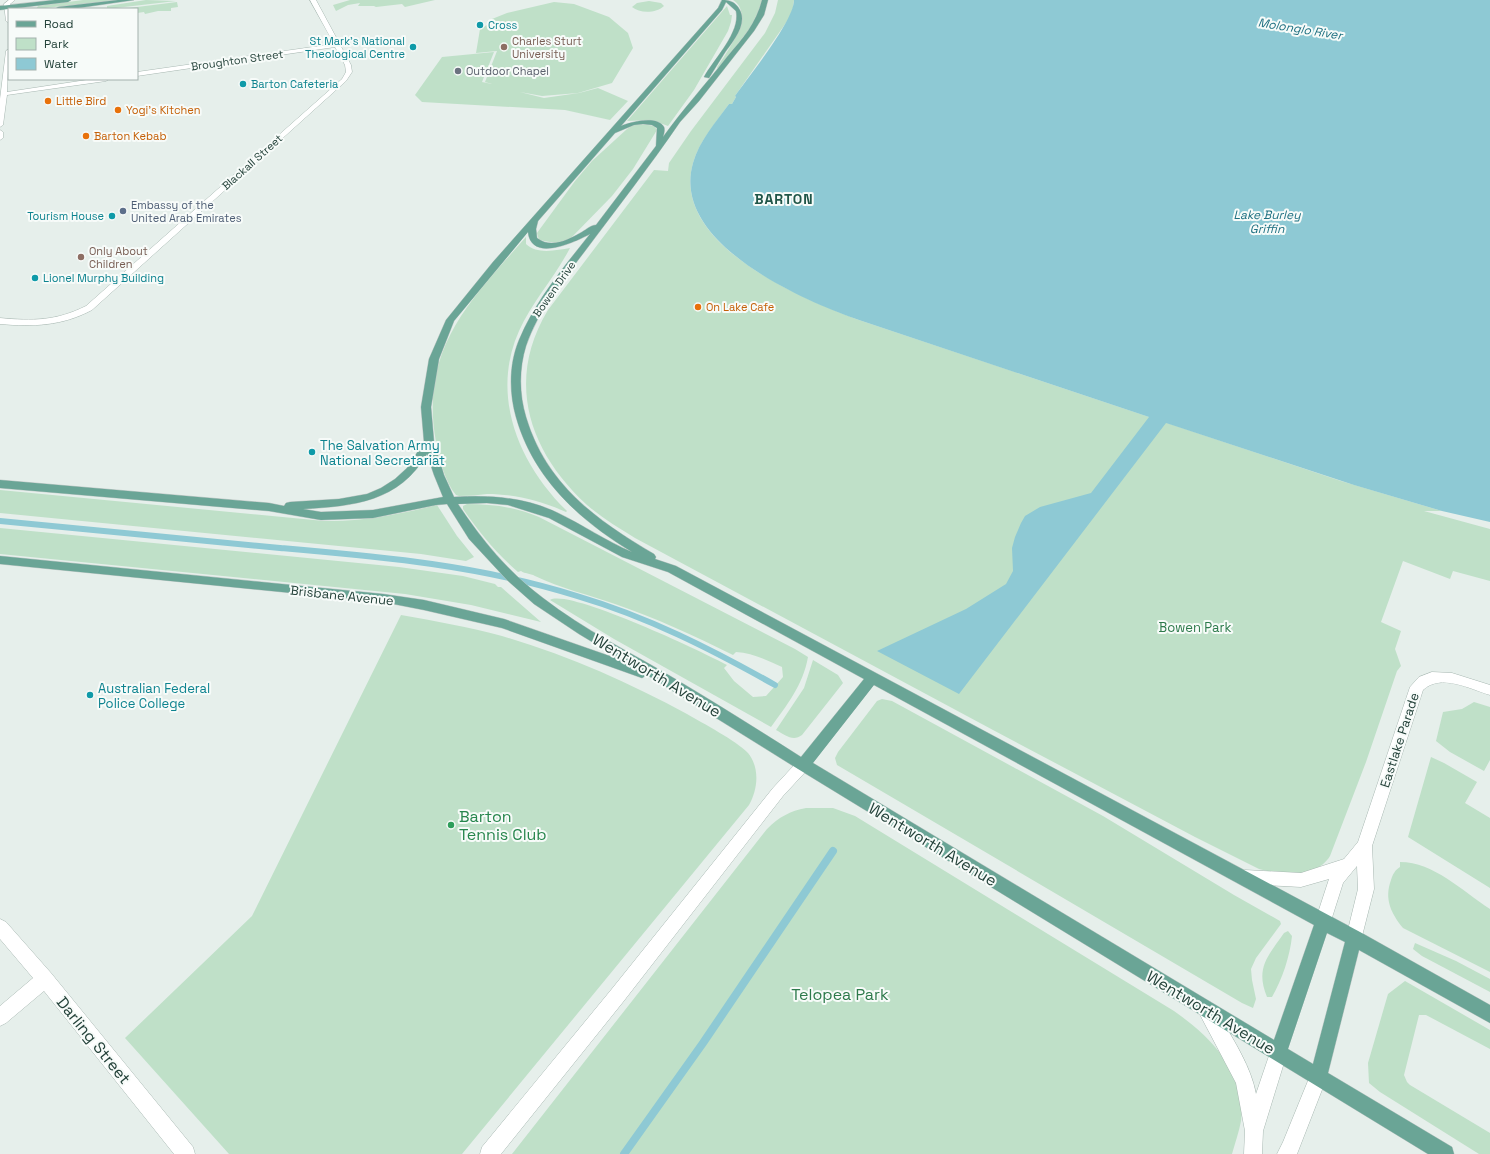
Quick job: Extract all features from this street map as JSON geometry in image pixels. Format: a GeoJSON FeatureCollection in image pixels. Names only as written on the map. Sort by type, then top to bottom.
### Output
{"type":"FeatureCollection","features":[{"type":"Feature","properties":{"kind":"main road"},"geometry":{"type":"LineString","coordinates":[[0,8],[68,0]]}},
{"type":"Feature","properties":{"kind":"main road"},"geometry":{"type":"LineString","coordinates":[[66,8],[131,0]]}},
{"type":"Feature","properties":{"kind":"main road"},"geometry":{"type":"LineString","coordinates":[[450,501],[439,475],[429,442],[426,407],[434,359],[450,320],[534,220],[694,39],[725,0],[737,8],[740,15],[739,26],[678,121]]}},
{"type":"Feature","properties":{"kind":"main road","name":"Bowen Drive"},"geometry":{"type":"LineString","coordinates":[[672,569],[610,532],[579,509],[560,491],[547,474],[530,445],[522,424],[517,402],[517,369],[521,348],[528,328],[549,294],[678,121],[697,100],[752,30],[762,13],[765,0]]}},
{"type":"Feature","properties":{"kind":"main road"},"geometry":{"type":"LineString","coordinates":[[0,16],[8,17]]}},
{"type":"Feature","properties":{"kind":"main road"},"geometry":{"type":"LineString","coordinates":[[611,133],[633,123],[647,122],[655,124],[660,127],[661,130],[659,148]]}},
{"type":"Feature","properties":{"kind":"main road"},"geometry":{"type":"LineString","coordinates":[[534,220],[532,231],[534,241],[540,244],[552,245],[564,244],[573,241],[601,223]]}},
{"type":"Feature","properties":{"kind":"main road"},"geometry":{"type":"LineString","coordinates":[[269,507],[345,503],[374,496],[392,486],[410,471],[429,442]]}},
{"type":"Feature","properties":{"kind":"main road"},"geometry":{"type":"LineString","coordinates":[[0,484],[269,507],[306,514],[334,516],[373,514],[436,502],[450,501],[498,500],[523,504],[558,518],[619,551],[672,569],[1238,877],[1354,938],[1490,1014]]}},
{"type":"Feature","properties":{"kind":"main road","name":"Wentworth Avenue"},"geometry":{"type":"LineString","coordinates":[[450,501],[473,536],[492,557],[531,595],[583,632],[673,684],[803,765],[1445,1154]]}},
{"type":"Feature","properties":{"kind":"main road","name":"Brisbane Avenue"},"geometry":{"type":"LineString","coordinates":[[0,560],[383,598],[417,604],[504,624],[673,684]]}},
{"type":"Feature","properties":{"kind":"main road"},"geometry":{"type":"LineString","coordinates":[[803,765],[872,678]]}},
{"type":"Feature","properties":{"kind":"main road","name":"Eastlake Parade"},"geometry":{"type":"LineString","coordinates":[[1278,1052],[1323,922]]}},
{"type":"Feature","properties":{"kind":"main road","name":"Eastlake Parade"},"geometry":{"type":"LineString","coordinates":[[1318,1076],[1354,938]]}},
{"type":"Feature","properties":{"kind":"street"},"geometry":{"type":"LineString","coordinates":[[8,17],[7,7],[12,0]]}},
{"type":"Feature","properties":{"kind":"street","name":"Blackall Street"},"geometry":{"type":"LineString","coordinates":[[0,321],[32,324],[52,322],[78,314],[93,305],[344,80],[349,68],[312,0]]}},
{"type":"Feature","properties":{"kind":"street","name":"Broughton Street"},"geometry":{"type":"LineString","coordinates":[[138,74],[337,45]]}},
{"type":"Feature","properties":{"kind":"street"},"geometry":{"type":"LineString","coordinates":[[0,125],[8,60]]}},
{"type":"Feature","properties":{"kind":"street"},"geometry":{"type":"LineString","coordinates":[[4,94],[99,80]]}},
{"type":"Feature","properties":{"kind":"street"},"geometry":{"type":"LineString","coordinates":[[0,132],[0,138]]}},
{"type":"Feature","properties":{"kind":"street","name":"Eastlake Parade"},"geometry":{"type":"LineString","coordinates":[[1354,938],[1366,889],[1364,846],[1414,692],[1421,682],[1427,678],[1445,678],[1490,690]]}},
{"type":"Feature","properties":{"kind":"street"},"geometry":{"type":"LineString","coordinates":[[489,1154],[618,996],[778,792],[803,765]]}},
{"type":"Feature","properties":{"kind":"street","name":"Eastlake Parade"},"geometry":{"type":"LineString","coordinates":[[1323,922],[1335,884],[1347,865],[1364,846]]}},
{"type":"Feature","properties":{"kind":"street","name":"Eastlake Parade"},"geometry":{"type":"LineString","coordinates":[[1238,877],[1301,880],[1347,865]]}},
{"type":"Feature","properties":{"kind":"street","name":"Darling Street"},"geometry":{"type":"LineString","coordinates":[[0,927],[45,979],[186,1154]]}},
{"type":"Feature","properties":{"kind":"street"},"geometry":{"type":"LineString","coordinates":[[0,1017],[45,979]]}},
{"type":"Feature","properties":{"kind":"street"},"geometry":{"type":"LineString","coordinates":[[1205,1008],[1243,1077],[1247,1089],[1254,1131],[1253,1154]]}},
{"type":"Feature","properties":{"kind":"street"},"geometry":{"type":"LineString","coordinates":[[1254,1131],[1278,1052]]}},
{"type":"Feature","properties":{"kind":"street"},"geometry":{"type":"LineString","coordinates":[[1286,1154],[1290,1148],[1318,1076]]}},
{"type":"Feature","properties":{"kind":"green space"},"geometry":{"type":"Polygon","coordinates":[[[83,0],[119,0],[45,8],[37,8],[38,6],[83,0]]]}},
{"type":"Feature","properties":{"kind":"green space"},"geometry":{"type":"Polygon","coordinates":[[[146,0],[176,1],[116,8],[107,8],[107,6],[146,0]]]}},
{"type":"Feature","properties":{"kind":"green space"},"geometry":{"type":"Polygon","coordinates":[[[350,0],[435,0],[405,7],[402,4],[376,7],[358,6],[360,3],[348,5],[336,11],[333,5],[350,0]]]}},
{"type":"Feature","properties":{"kind":"green space"},"geometry":{"type":"Polygon","coordinates":[[[733,0],[763,0],[754,23],[719,68],[717,68],[733,43],[741,24],[742,15],[739,7],[733,0]]]}},
{"type":"Feature","properties":{"kind":"green space","name":"Bowen Park"},"geometry":{"type":"Polygon","coordinates":[[[778,0],[794,0],[790,17],[735,96],[736,97],[732,104],[729,104],[708,132],[699,147],[693,163],[691,192],[701,219],[720,243],[746,264],[775,282],[806,298],[859,320],[1341,481],[1442,511],[1424,511],[1490,529],[1490,581],[1453,571],[1450,579],[1403,561],[1381,622],[1401,631],[1395,649],[1401,666],[1397,671],[1366,762],[1330,856],[1316,869],[1307,872],[1287,874],[1259,869],[1195,837],[993,730],[635,538],[605,519],[587,505],[567,484],[550,462],[538,439],[530,414],[526,389],[528,363],[535,337],[548,310],[654,170],[668,171],[669,163],[691,131],[765,33],[775,13],[778,0]]]}},
{"type":"Feature","properties":{"kind":"green space"},"geometry":{"type":"Polygon","coordinates":[[[649,1],[661,3],[664,6],[657,10],[648,12],[639,11],[632,7],[637,3],[649,1]]]}},
{"type":"Feature","properties":{"kind":"green space"},"geometry":{"type":"Polygon","coordinates":[[[177,2],[178,7],[171,8],[171,11],[158,11],[145,14],[144,12],[138,13],[138,8],[129,8],[177,2]]]}},
{"type":"Feature","properties":{"kind":"green space"},"geometry":{"type":"Polygon","coordinates":[[[554,2],[574,4],[609,17],[628,33],[633,48],[612,83],[578,93],[542,96],[520,92],[544,98],[579,93],[598,88],[628,101],[610,120],[565,110],[422,102],[415,95],[442,57],[494,52],[482,82],[492,84],[485,82],[497,51],[476,53],[480,29],[492,22],[487,21],[507,13],[554,2]]]}},
{"type":"Feature","properties":{"kind":"green space"},"geometry":{"type":"Polygon","coordinates":[[[727,6],[730,15],[732,15],[728,31],[694,90],[668,126],[652,120],[627,121],[727,6]]]}},
{"type":"Feature","properties":{"kind":"green space"},"geometry":{"type":"Polygon","coordinates":[[[641,124],[654,126],[657,130],[633,169],[612,196],[570,239],[555,243],[539,240],[537,233],[575,181],[592,161],[627,129],[633,125],[641,124]]]}},
{"type":"Feature","properties":{"kind":"green space"},"geometry":{"type":"Polygon","coordinates":[[[526,237],[526,244],[536,250],[547,251],[570,248],[524,320],[511,355],[508,380],[509,404],[514,428],[523,451],[535,472],[567,511],[566,512],[537,501],[508,495],[456,495],[446,477],[436,442],[433,409],[435,380],[442,353],[468,305],[526,237]]]}},
{"type":"Feature","properties":{"kind":"green space"},"geometry":{"type":"Polygon","coordinates":[[[0,490],[324,521],[367,519],[437,505],[457,536],[474,557],[466,561],[421,554],[0,513],[0,490]]]}},
{"type":"Feature","properties":{"kind":"green space"},"geometry":{"type":"Polygon","coordinates":[[[467,504],[504,507],[539,517],[795,649],[808,657],[806,667],[794,694],[771,727],[614,639],[550,600],[562,599],[582,603],[636,623],[692,648],[727,665],[724,668],[734,681],[753,697],[766,696],[783,677],[782,667],[765,659],[754,655],[736,652],[733,655],[690,634],[645,615],[554,584],[531,574],[521,571],[518,572],[495,550],[475,526],[463,509],[463,506],[467,504]]]}},
{"type":"Feature","properties":{"kind":"green space"},"geometry":{"type":"Polygon","coordinates":[[[0,528],[399,567],[463,576],[495,584],[498,587],[501,587],[541,622],[471,605],[405,594],[0,554],[0,528]]]}},
{"type":"Feature","properties":{"kind":"green space"},"geometry":{"type":"Polygon","coordinates":[[[401,615],[477,630],[526,643],[620,680],[687,714],[719,732],[748,753],[752,759],[756,772],[756,785],[752,799],[749,805],[462,1154],[229,1154],[125,1038],[252,916],[401,615]]]}},
{"type":"Feature","properties":{"kind":"green space"},"geometry":{"type":"Polygon","coordinates":[[[813,660],[838,675],[843,683],[802,735],[792,738],[776,730],[804,688],[813,660]]]}},
{"type":"Feature","properties":{"kind":"green space"},"geometry":{"type":"Polygon","coordinates":[[[882,699],[892,701],[1103,816],[1280,921],[1281,924],[1256,958],[1251,969],[1256,999],[1253,1008],[1242,1003],[837,765],[835,758],[838,752],[877,701],[882,699]]]}},
{"type":"Feature","properties":{"kind":"green space"},"geometry":{"type":"Polygon","coordinates":[[[1474,702],[1490,707],[1490,760],[1484,771],[1450,752],[1436,741],[1443,712],[1462,709],[1474,702]]]}},
{"type":"Feature","properties":{"kind":"green space"},"geometry":{"type":"Polygon","coordinates":[[[1431,757],[1477,782],[1465,803],[1490,818],[1490,888],[1408,837],[1431,757]]]}},
{"type":"Feature","properties":{"kind":"green space","name":"Telopea Park"},"geometry":{"type":"Polygon","coordinates":[[[806,808],[833,808],[855,816],[1174,1011],[1187,1021],[1213,1044],[1232,1072],[1238,1087],[1241,1104],[1241,1121],[1232,1154],[512,1154],[767,829],[785,815],[806,808]]]}},
{"type":"Feature","properties":{"kind":"green space"},"geometry":{"type":"Polygon","coordinates":[[[1400,862],[1412,863],[1436,872],[1490,909],[1490,972],[1403,928],[1392,911],[1388,893],[1393,874],[1400,867],[1400,862]]]}},
{"type":"Feature","properties":{"kind":"green space"},"geometry":{"type":"Polygon","coordinates":[[[1288,931],[1292,936],[1285,968],[1272,997],[1267,997],[1262,978],[1265,963],[1268,956],[1284,933],[1288,931]]]}},
{"type":"Feature","properties":{"kind":"green space"},"geometry":{"type":"Polygon","coordinates":[[[1415,943],[1456,961],[1490,979],[1490,992],[1422,956],[1413,949],[1415,943]]]}},
{"type":"Feature","properties":{"kind":"green space"},"geometry":{"type":"Polygon","coordinates":[[[1405,981],[1490,1030],[1490,1049],[1426,1015],[1419,1015],[1404,1075],[1410,1085],[1490,1133],[1490,1154],[1479,1154],[1380,1092],[1369,1083],[1368,1063],[1388,994],[1405,981]]]}},
{"type":"Feature","properties":{"kind":"water","name":"Lake Burley Griffin"},"geometry":{"type":"Polygon","coordinates":[[[794,0],[1490,0],[1490,522],[1442,511],[1354,485],[1166,423],[959,694],[877,651],[966,609],[1006,584],[1013,571],[1012,548],[1015,537],[1025,516],[1040,507],[1091,493],[1149,417],[835,311],[775,283],[746,264],[720,243],[701,218],[691,192],[693,163],[699,147],[708,132],[729,104],[732,104],[736,97],[735,96],[779,34],[787,21],[794,0]]]}},
{"type":"Feature","properties":{"kind":"waterway"},"geometry":{"type":"LineString","coordinates":[[0,521],[393,559],[503,577],[540,585],[603,604],[629,614],[679,635],[775,685]]}},
{"type":"Feature","properties":{"kind":"waterway"},"geometry":{"type":"LineString","coordinates":[[624,1154],[703,1043],[833,851]]}},
{"type":"Feature","properties":{"kind":"place","name":"Cross"},"geometry":{"type":"Point","coordinates":[480,25]}},
{"type":"Feature","properties":{"kind":"place","name":"St Mark's National Theological Centre"},"geometry":{"type":"Point","coordinates":[413,47]}},
{"type":"Feature","properties":{"kind":"place","name":"Charles Sturt University"},"geometry":{"type":"Point","coordinates":[504,47]}},
{"type":"Feature","properties":{"kind":"place","name":"Outdoor Chapel"},"geometry":{"type":"Point","coordinates":[458,71]}},
{"type":"Feature","properties":{"kind":"place","name":"Barton Cafeteria"},"geometry":{"type":"Point","coordinates":[243,84]}},
{"type":"Feature","properties":{"kind":"place","name":"Little Bird"},"geometry":{"type":"Point","coordinates":[48,101]}},
{"type":"Feature","properties":{"kind":"place","name":"Yogi's Kitchen"},"geometry":{"type":"Point","coordinates":[118,110]}},
{"type":"Feature","properties":{"kind":"place","name":"Barton Kebab"},"geometry":{"type":"Point","coordinates":[86,136]}},
{"type":"Feature","properties":{"kind":"place","name":"Embassy of the United Arab Emirates"},"geometry":{"type":"Point","coordinates":[123,211]}},
{"type":"Feature","properties":{"kind":"place","name":"Tourism House"},"geometry":{"type":"Point","coordinates":[112,216]}},
{"type":"Feature","properties":{"kind":"place","name":"Only About Children"},"geometry":{"type":"Point","coordinates":[81,257]}},
{"type":"Feature","properties":{"kind":"place","name":"Lionel Murphy Building"},"geometry":{"type":"Point","coordinates":[35,278]}},
{"type":"Feature","properties":{"kind":"place","name":"On Lake Cafe"},"geometry":{"type":"Point","coordinates":[698,307]}},
{"type":"Feature","properties":{"kind":"place","name":"The Salvation Army National Secretariat"},"geometry":{"type":"Point","coordinates":[312,452]}},
{"type":"Feature","properties":{"kind":"place","name":"Australian Federal Police College"},"geometry":{"type":"Point","coordinates":[90,695]}},
{"type":"Feature","properties":{"kind":"place","name":"Barton Tennis Club"},"geometry":{"type":"Point","coordinates":[451,825]}},
{"type":"Feature","properties":{"kind":"district","name":"BARTON"},"geometry":{"type":"Point","coordinates":[784,199]}},
{"type":"Feature","properties":{"kind":"water label","name":"Molonglo River"},"geometry":{"type":"Point","coordinates":[1300,29]}}]}
